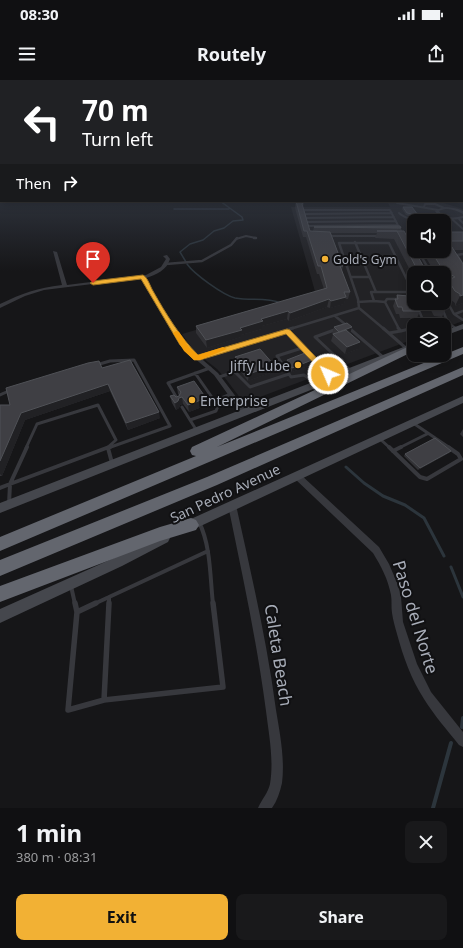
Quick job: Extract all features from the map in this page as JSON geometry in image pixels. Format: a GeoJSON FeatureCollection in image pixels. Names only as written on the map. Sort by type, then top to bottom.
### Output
{"type":"FeatureCollection","features":[{"type":"Feature","properties":{"kind":"highway"},"geometry":{"type":"LineString","coordinates":[[0,543],[124,483],[200,450],[407,350]]}},
{"type":"Feature","properties":{"kind":"highway"},"geometry":{"type":"LineString","coordinates":[[0,543],[463,350]]}},
{"type":"Feature","properties":{"kind":"highway"},"geometry":{"type":"LineString","coordinates":[[0,568],[212,481],[463,371]]}},
{"type":"Feature","properties":{"kind":"highway"},"geometry":{"type":"LineString","coordinates":[[0,594],[32,581],[121,550],[160,534],[194,523]]}},
{"type":"Feature","properties":{"kind":"main road"},"geometry":{"type":"LineString","coordinates":[[4,506],[407,349]]}},
{"type":"Feature","properties":{"kind":"main road","name":"San Pedro Avenue"},"geometry":{"type":"LineString","coordinates":[[0,616],[70,584],[232,505],[463,399]]}},
{"type":"Feature","properties":{"kind":"street"},"geometry":{"type":"LineString","coordinates":[[438,214],[437,213],[438,210],[444,208],[454,209],[463,213]]}},
{"type":"Feature","properties":{"kind":"street"},"geometry":{"type":"LineString","coordinates":[[451,219],[461,218]]}},
{"type":"Feature","properties":{"kind":"street"},"geometry":{"type":"LineString","coordinates":[[55,252],[65,286]]}},
{"type":"Feature","properties":{"kind":"street"},"geometry":{"type":"LineString","coordinates":[[0,306],[37,291],[65,286],[143,277],[158,272],[166,264],[168,259],[164,256]]}},
{"type":"Feature","properties":{"kind":"street"},"geometry":{"type":"LineString","coordinates":[[143,277],[150,291],[183,343],[197,358],[219,377],[244,412]]}},
{"type":"Feature","properties":{"kind":"street","name":"Paso del Norte"},"geometry":{"type":"LineString","coordinates":[[297,476],[376,550],[385,564],[396,597],[397,616],[412,666],[423,691],[434,707],[463,741]]}},
{"type":"Feature","properties":{"kind":"street","name":"Caleta Beach"},"geometry":{"type":"LineString","coordinates":[[232,505],[266,673],[277,755],[275,789],[270,802],[264,808]]}},
{"type":"Feature","properties":{"kind":"lane"},"geometry":{"type":"LineString","coordinates":[[396,203],[438,210]]}},
{"type":"Feature","properties":{"kind":"lane"},"geometry":{"type":"LineString","coordinates":[[424,207],[425,204],[434,203],[441,205],[444,208]]}},
{"type":"Feature","properties":{"kind":"lane"},"geometry":{"type":"LineString","coordinates":[[309,230],[304,210],[390,210],[404,236],[396,236]]}},
{"type":"Feature","properties":{"kind":"lane"},"geometry":{"type":"LineString","coordinates":[[399,213],[407,218]]}},
{"type":"Feature","properties":{"kind":"lane"},"geometry":{"type":"LineString","coordinates":[[306,218],[394,217]]}},
{"type":"Feature","properties":{"kind":"lane"},"geometry":{"type":"LineString","coordinates":[[461,218],[463,223]]}},
{"type":"Feature","properties":{"kind":"lane"},"geometry":{"type":"LineString","coordinates":[[451,220],[463,229]]}},
{"type":"Feature","properties":{"kind":"lane"},"geometry":{"type":"LineString","coordinates":[[307,222],[396,221]]}},
{"type":"Feature","properties":{"kind":"lane"},"geometry":{"type":"LineString","coordinates":[[308,226],[398,225]]}},
{"type":"Feature","properties":{"kind":"lane"},"geometry":{"type":"LineString","coordinates":[[393,229],[400,229]]}},
{"type":"Feature","properties":{"kind":"lane"},"geometry":{"type":"LineString","coordinates":[[166,264],[181,264],[204,260],[231,245],[234,240],[240,236],[256,238]]}},
{"type":"Feature","properties":{"kind":"lane"},"geometry":{"type":"LineString","coordinates":[[326,236],[388,236]]}},
{"type":"Feature","properties":{"kind":"lane"},"geometry":{"type":"LineString","coordinates":[[355,242],[376,292]]}},
{"type":"Feature","properties":{"kind":"lane"},"geometry":{"type":"LineString","coordinates":[[374,301],[371,292],[413,292],[389,243],[339,243],[351,277],[359,308],[389,333],[407,345]]}},
{"type":"Feature","properties":{"kind":"lane"},"geometry":{"type":"LineString","coordinates":[[462,263],[457,255],[463,254]]}},
{"type":"Feature","properties":{"kind":"lane"},"geometry":{"type":"LineString","coordinates":[[351,277],[370,277]]}},
{"type":"Feature","properties":{"kind":"lane"},"geometry":{"type":"LineString","coordinates":[[358,302],[403,299]]}},
{"type":"Feature","properties":{"kind":"lane"},"geometry":{"type":"LineString","coordinates":[[386,300],[397,328],[401,331]]}},
{"type":"Feature","properties":{"kind":"lane"},"geometry":{"type":"LineString","coordinates":[[451,307],[455,314],[463,320]]}},
{"type":"Feature","properties":{"kind":"lane"},"geometry":{"type":"LineString","coordinates":[[197,358],[359,308]]}},
{"type":"Feature","properties":{"kind":"lane"},"geometry":{"type":"LineString","coordinates":[[443,310],[448,322],[460,328]]}},
{"type":"Feature","properties":{"kind":"lane"},"geometry":{"type":"LineString","coordinates":[[455,314],[463,311]]}},
{"type":"Feature","properties":{"kind":"lane"},"geometry":{"type":"LineString","coordinates":[[335,316],[384,358]]}},
{"type":"Feature","properties":{"kind":"lane"},"geometry":{"type":"LineString","coordinates":[[347,326],[315,337],[351,371]]}},
{"type":"Feature","properties":{"kind":"lane"},"geometry":{"type":"LineString","coordinates":[[389,333],[407,330]]}},
{"type":"Feature","properties":{"kind":"lane"},"geometry":{"type":"LineString","coordinates":[[287,331],[332,378]]}},
{"type":"Feature","properties":{"kind":"lane"},"geometry":{"type":"LineString","coordinates":[[302,348],[277,356],[291,377],[304,375],[317,384]]}},
{"type":"Feature","properties":{"kind":"lane"},"geometry":{"type":"LineString","coordinates":[[0,488],[170,426],[134,360],[110,361],[89,366]]}},
{"type":"Feature","properties":{"kind":"lane"},"geometry":{"type":"LineString","coordinates":[[178,401],[168,383],[210,368]]}},
{"type":"Feature","properties":{"kind":"lane"},"geometry":{"type":"LineString","coordinates":[[219,377],[235,372],[250,387],[289,374]]}},
{"type":"Feature","properties":{"kind":"lane"},"geometry":{"type":"LineString","coordinates":[[190,420],[216,411],[218,406],[195,373]]}},
{"type":"Feature","properties":{"kind":"lane"},"geometry":{"type":"LineString","coordinates":[[0,395],[17,388]]}},
{"type":"Feature","properties":{"kind":"lane"},"geometry":{"type":"LineString","coordinates":[[214,401],[231,394]]}},
{"type":"Feature","properties":{"kind":"lane"},"geometry":{"type":"LineString","coordinates":[[4,506],[10,484],[37,424],[98,405],[116,440],[108,448]]}},
{"type":"Feature","properties":{"kind":"lane"},"geometry":{"type":"LineString","coordinates":[[182,407],[197,431]]}},
{"type":"Feature","properties":{"kind":"lane"},"geometry":{"type":"LineString","coordinates":[[379,438],[420,477],[427,479],[461,459],[458,454],[412,423]]}},
{"type":"Feature","properties":{"kind":"lane"},"geometry":{"type":"LineString","coordinates":[[393,450],[427,434]]}},
{"type":"Feature","properties":{"kind":"lane"},"geometry":{"type":"LineString","coordinates":[[108,448],[113,464]]}},
{"type":"Feature","properties":{"kind":"lane"},"geometry":{"type":"LineString","coordinates":[[70,584],[77,612],[68,710],[104,700],[223,687],[208,551],[203,530],[194,523]]}},
{"type":"Feature","properties":{"kind":"lane"},"geometry":{"type":"LineString","coordinates":[[77,612],[208,551]]}},
{"type":"Feature","properties":{"kind":"lane"},"geometry":{"type":"LineString","coordinates":[[104,700],[109,597]]}},
{"type":"Feature","properties":{"kind":"shaded area"},"geometry":{"type":"Polygon","coordinates":[[[388,203],[443,203],[463,209],[463,321],[451,325],[451,318],[407,318],[407,342],[244,403],[217,369],[194,351],[182,334],[316,295],[291,207],[390,207],[388,203]]]}},
{"type":"Feature","properties":{"kind":"building"},"geometry":{"type":"Polygon","coordinates":[[[297,203],[303,203],[310,231],[330,232],[343,266],[340,266],[350,292],[344,292],[346,297],[331,301],[329,299],[290,313],[288,311],[261,319],[263,321],[240,328],[242,330],[206,340],[196,326],[327,288],[321,266],[318,266],[307,231],[304,231],[297,203]]]}},
{"type":"Feature","properties":{"kind":"building"},"geometry":{"type":"Polygon","coordinates":[[[403,207],[412,207],[417,214],[412,214],[407,213],[403,207]]]}},
{"type":"Feature","properties":{"kind":"building"},"geometry":{"type":"Polygon","coordinates":[[[400,226],[401,228],[314,227],[400,226]]]}},
{"type":"Feature","properties":{"kind":"building"},"geometry":{"type":"Polygon","coordinates":[[[397,231],[404,231],[407,236],[407,250],[397,231]]]}},
{"type":"Feature","properties":{"kind":"building"},"geometry":{"type":"Polygon","coordinates":[[[451,232],[463,232],[463,241],[451,241],[451,232]]]}},
{"type":"Feature","properties":{"kind":"building"},"geometry":{"type":"Polygon","coordinates":[[[451,246],[463,264],[463,295],[460,296],[460,294],[455,291],[451,285],[451,279],[455,277],[451,275],[451,266],[440,266],[435,258],[451,258],[451,246]]]}},
{"type":"Feature","properties":{"kind":"building"},"geometry":{"type":"Polygon","coordinates":[[[411,258],[419,258],[423,266],[415,266],[411,258]]]}},
{"type":"Feature","properties":{"kind":"building"},"geometry":{"type":"Polygon","coordinates":[[[397,295],[407,296],[407,310],[420,311],[403,311],[402,307],[398,307],[395,299],[398,299],[397,295]]]}},
{"type":"Feature","properties":{"kind":"building"},"geometry":{"type":"Polygon","coordinates":[[[347,323],[352,327],[339,332],[334,327],[347,323]]]}},
{"type":"Feature","properties":{"kind":"building"},"geometry":{"type":"Polygon","coordinates":[[[346,330],[360,342],[347,347],[333,334],[346,330]]]}},
{"type":"Feature","properties":{"kind":"building"},"geometry":{"type":"Polygon","coordinates":[[[260,349],[274,365],[249,374],[235,357],[260,349]]]}},
{"type":"Feature","properties":{"kind":"building"},"geometry":{"type":"Polygon","coordinates":[[[305,353],[312,360],[292,368],[287,360],[305,353]]]}},
{"type":"Feature","properties":{"kind":"building"},"geometry":{"type":"Polygon","coordinates":[[[130,360],[159,412],[126,423],[108,384],[21,413],[0,461],[0,405],[10,405],[6,388],[88,363],[99,361],[102,368],[130,360]]]}},
{"type":"Feature","properties":{"kind":"building"},"geometry":{"type":"Polygon","coordinates":[[[194,381],[206,398],[188,405],[182,397],[175,403],[170,396],[179,396],[181,392],[177,387],[194,381]]]}},
{"type":"Feature","properties":{"kind":"building"},"geometry":{"type":"Polygon","coordinates":[[[435,438],[451,451],[420,468],[405,454],[435,438]]]}},
{"type":"Feature","properties":{"kind":"waterway"},"geometry":{"type":"LineString","coordinates":[[186,262],[180,252],[190,244],[203,240],[214,231],[224,228],[233,221],[243,220],[242,217],[223,203]]}},
{"type":"Feature","properties":{"kind":"waterway"},"geometry":{"type":"LineString","coordinates":[[174,209],[229,209]]}},
{"type":"Feature","properties":{"kind":"waterway"},"geometry":{"type":"LineString","coordinates":[[187,264],[216,289],[230,296],[241,299],[270,300],[281,303]]}},
{"type":"Feature","properties":{"kind":"waterway"},"geometry":{"type":"LineString","coordinates":[[346,467],[364,483],[383,496],[405,505],[424,518],[444,556]]}},
{"type":"Feature","properties":{"kind":"waterway"},"geometry":{"type":"LineString","coordinates":[[451,567],[463,597]]}},
{"type":"Feature","properties":{"kind":"waterway"},"geometry":{"type":"LineString","coordinates":[[462,727],[463,718]]}},
{"type":"Feature","properties":{"kind":"waterway"},"geometry":{"type":"LineString","coordinates":[[433,808],[451,743]]}},
{"type":"Feature","properties":{"kind":"slow traffic"},"geometry":{"type":"LineString","coordinates":[[176,333],[187,349],[197,358],[223,349]]}},
{"type":"Feature","properties":{"kind":"place","name":"Gold's Gym"},"geometry":{"type":"Point","coordinates":[325,259]}},
{"type":"Feature","properties":{"kind":"place","name":"Jiffy Lube"},"geometry":{"type":"Point","coordinates":[298,365]}},
{"type":"Feature","properties":{"kind":"place","name":"Enterprise"},"geometry":{"type":"Point","coordinates":[192,400]}},
{"type":"Feature","properties":{"kind":"route"},"geometry":{"type":"LineString","coordinates":[[93,283],[143,277],[150,291],[187,349],[197,358],[287,331],[328,374]]}}]}
